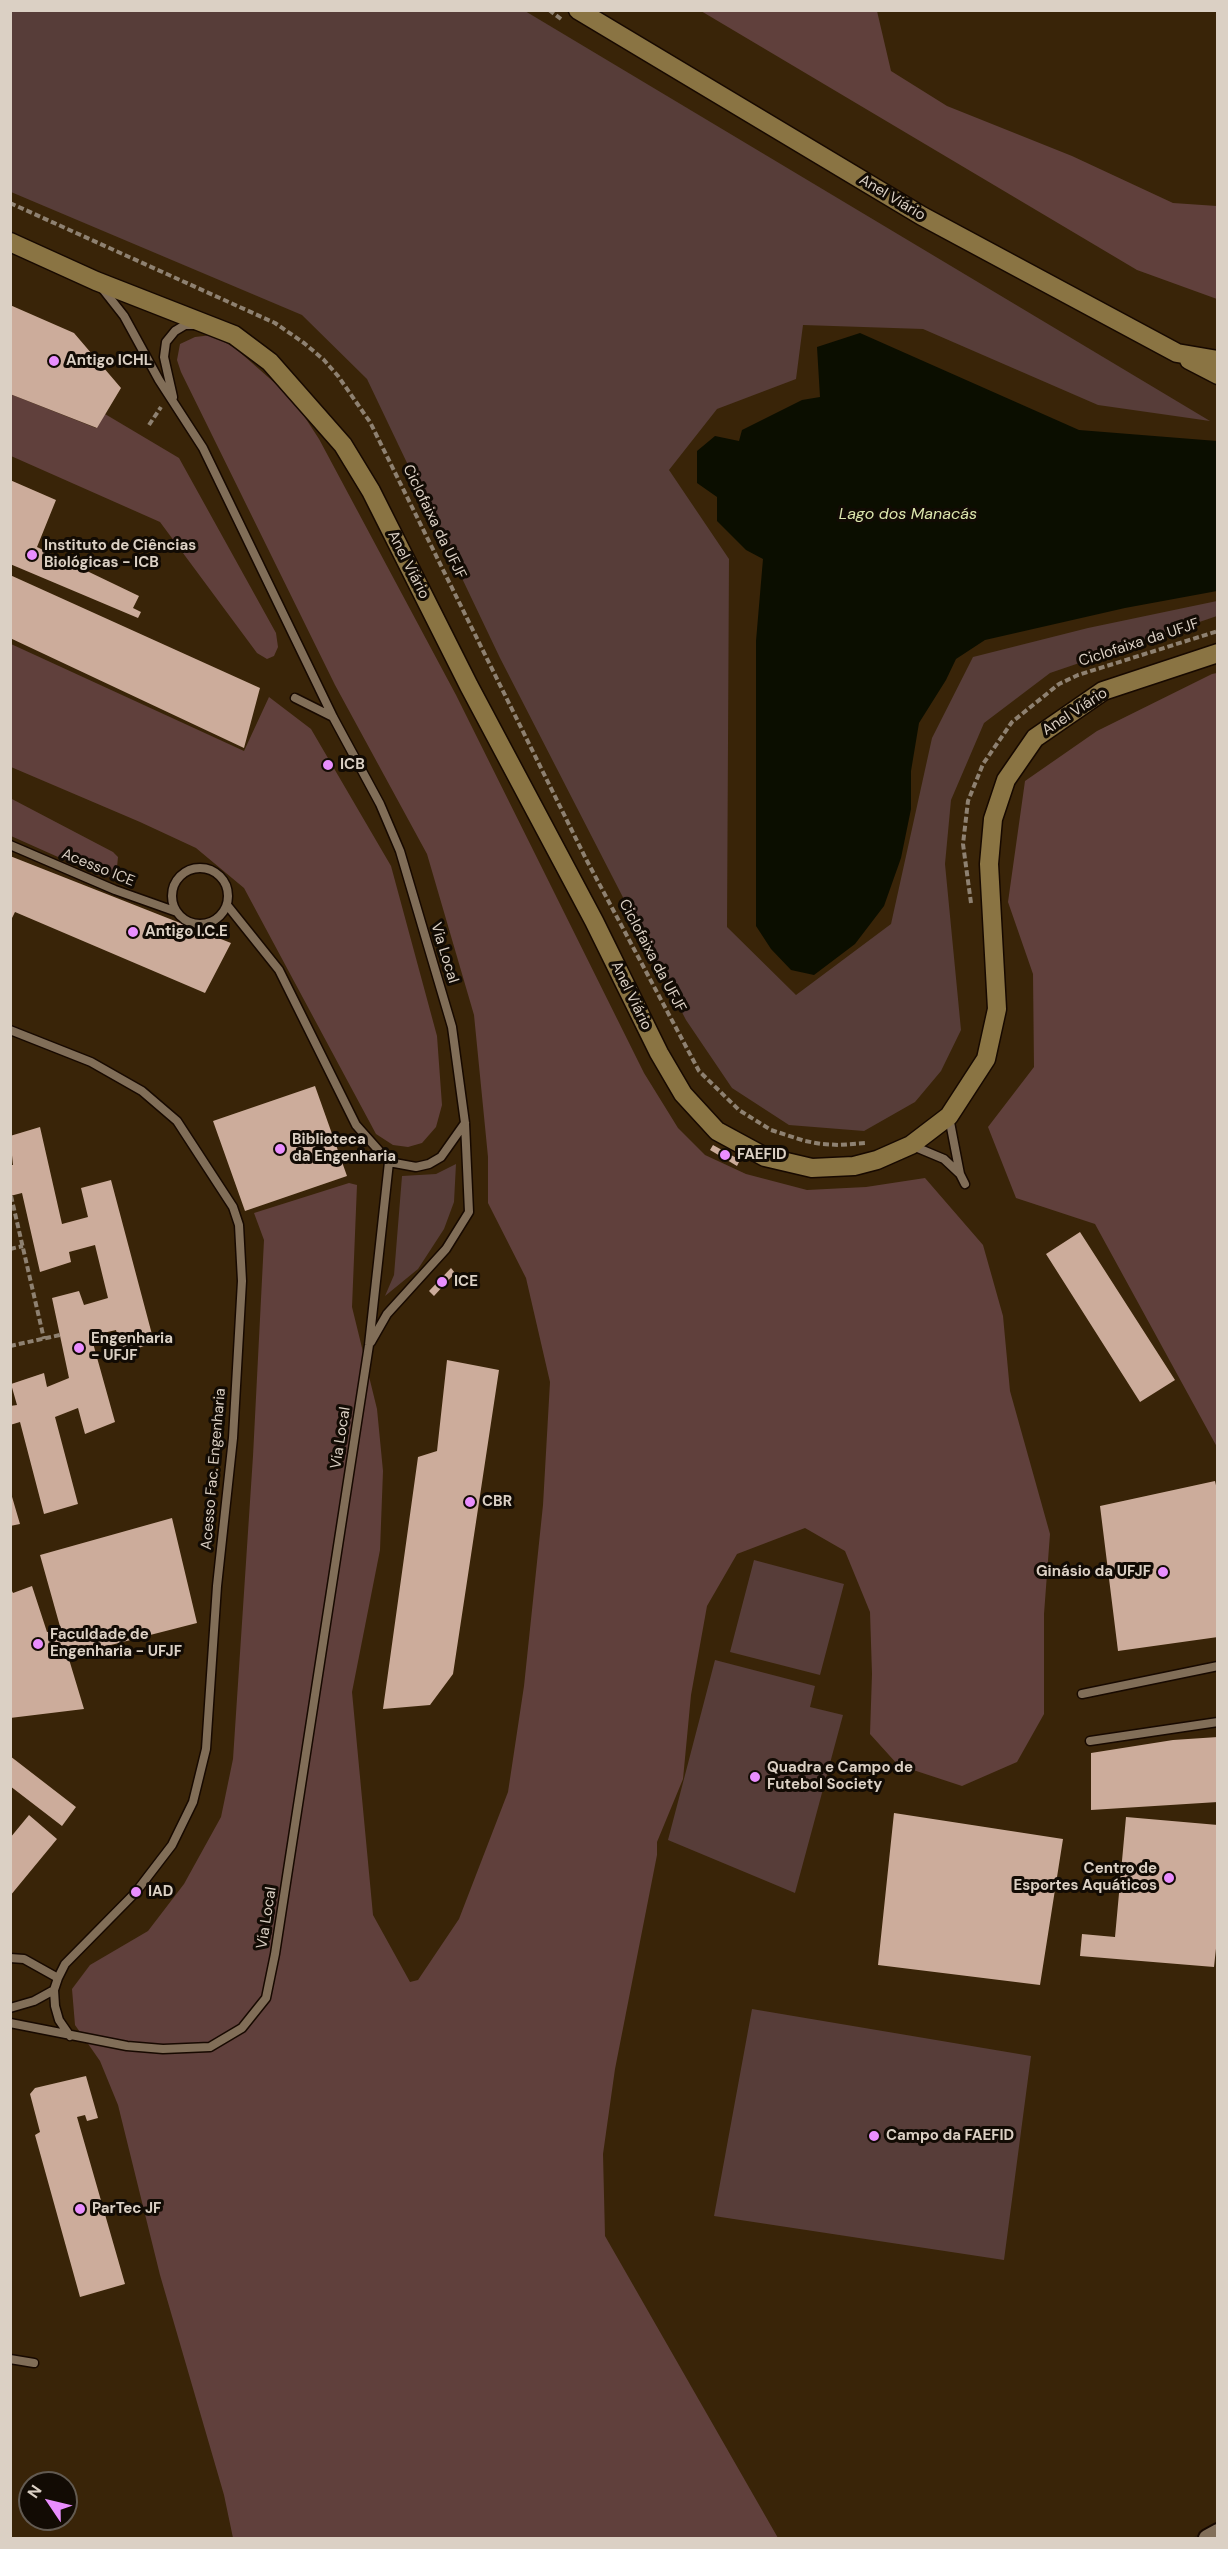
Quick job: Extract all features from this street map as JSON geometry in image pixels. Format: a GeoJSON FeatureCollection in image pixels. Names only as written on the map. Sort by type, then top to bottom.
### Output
{"type":"FeatureCollection","features":[{"type":"Feature","properties":{"kind":"main road","name":"Anel Viário"},"geometry":{"type":"LineString","coordinates":[[578,10],[922,216],[1177,353],[1218,360]]}},
{"type":"Feature","properties":{"kind":"main road","name":"Anel Viário"},"geometry":{"type":"LineString","coordinates":[[10,242],[96,281],[234,335],[270,362],[343,445],[360,473],[469,686],[594,921],[659,1053],[683,1094],[717,1131],[765,1157],[812,1168],[854,1166],[877,1160],[911,1145],[949,1116],[986,1059],[997,1009],[989,864],[993,819],[1006,780],[1035,738],[1103,691],[1218,653]]}},
{"type":"Feature","properties":{"kind":"main road"},"geometry":{"type":"LineString","coordinates":[[1177,353],[1218,375]]}},
{"type":"Feature","properties":{"kind":"lane","name":"Via Local"},"geometry":{"type":"LineString","coordinates":[[70,2036],[163,2049],[210,2047],[242,2028],[266,1998],[275,1954],[369,1345],[387,1314],[446,1249],[469,1212],[465,1123],[452,1027],[400,851],[380,804],[333,717],[204,448],[159,380],[124,316],[96,281]]}},
{"type":"Feature","properties":{"kind":"lane"},"geometry":{"type":"LineString","coordinates":[[174,400],[164,357],[166,342],[175,331],[185,325],[207,324]]}},
{"type":"Feature","properties":{"kind":"lane"},"geometry":{"type":"LineString","coordinates":[[295,698],[333,717]]}},
{"type":"Feature","properties":{"kind":"lane","name":"Acesso ICE"},"geometry":{"type":"LineString","coordinates":[[10,845],[115,890],[177,912]]}},
{"type":"Feature","properties":{"kind":"lane"},"geometry":{"type":"LineString","coordinates":[[200,868],[209,869],[223,879],[227,887],[227,905],[217,919],[200,924],[184,919],[177,912],[172,896],[178,880],[184,873],[200,868]]}},
{"type":"Feature","properties":{"kind":"lane"},"geometry":{"type":"LineString","coordinates":[[227,905],[279,970],[356,1125],[389,1162],[416,1167],[429,1164],[441,1157],[465,1123]]}},
{"type":"Feature","properties":{"kind":"lane","name":"Acesso Fac. Engenharia"},"geometry":{"type":"LineString","coordinates":[[10,1030],[91,1062],[142,1090],[177,1121],[233,1207],[239,1225],[242,1281],[233,1438],[217,1587],[206,1749],[193,1802],[172,1845],[151,1874],[65,1964],[54,1990]]}},
{"type":"Feature","properties":{"kind":"lane"},"geometry":{"type":"LineString","coordinates":[[949,1116],[960,1174],[965,1184]]}},
{"type":"Feature","properties":{"kind":"lane"},"geometry":{"type":"LineString","coordinates":[[911,1145],[944,1159],[960,1174]]}},
{"type":"Feature","properties":{"kind":"lane"},"geometry":{"type":"LineString","coordinates":[[369,1345],[389,1162]]}},
{"type":"Feature","properties":{"kind":"lane"},"geometry":{"type":"LineString","coordinates":[[1082,1694],[1218,1666]]}},
{"type":"Feature","properties":{"kind":"lane"},"geometry":{"type":"LineString","coordinates":[[1090,1741],[1218,1722]]}},
{"type":"Feature","properties":{"kind":"lane"},"geometry":{"type":"LineString","coordinates":[[10,1958],[24,1959],[58,1978]]}},
{"type":"Feature","properties":{"kind":"lane"},"geometry":{"type":"LineString","coordinates":[[10,2008],[34,2001],[54,1990],[59,2020],[70,2036]]}},
{"type":"Feature","properties":{"kind":"lane"},"geometry":{"type":"LineString","coordinates":[[10,2023],[70,2036]]}},
{"type":"Feature","properties":{"kind":"lane"},"geometry":{"type":"LineString","coordinates":[[10,2359],[34,2363]]}},
{"type":"Feature","properties":{"kind":"path","name":"Ciclofaixa da UFJF"},"geometry":{"type":"LineString","coordinates":[[10,203],[274,323],[324,360],[370,422],[586,859],[699,1071],[739,1110],[771,1130],[821,1144],[869,1142]]}},
{"type":"Feature","properties":{"kind":"path"},"geometry":{"type":"LineString","coordinates":[[149,425],[162,402]]}},
{"type":"Feature","properties":{"kind":"path","name":"Ciclofaixa da UFJF"},"geometry":{"type":"LineString","coordinates":[[972,910],[963,844],[968,801],[983,764],[1012,722],[1059,684],[1078,675],[1218,631]]}},
{"type":"Feature","properties":{"kind":"path"},"geometry":{"type":"LineString","coordinates":[[11,1196],[44,1339]]}},
{"type":"Feature","properties":{"kind":"path"},"geometry":{"type":"LineString","coordinates":[[10,1249],[23,1246]]}},
{"type":"Feature","properties":{"kind":"path"},"geometry":{"type":"LineString","coordinates":[[10,1346],[60,1335]]}},
{"type":"Feature","properties":{"kind":"shaded area"},"geometry":{"type":"Polygon","coordinates":[[[10,11],[525,11],[1210,421],[1098,405],[923,329],[803,325],[796,379],[717,409],[669,470],[729,559],[727,927],[796,995],[891,924],[932,738],[973,657],[1088,628],[1217,601],[1217,616],[1050,673],[984,723],[951,800],[945,864],[961,1030],[941,1071],[915,1102],[864,1131],[789,1125],[732,1088],[686,1020],[500,658],[367,379],[302,315],[11,192],[10,11]]]}},
{"type":"Feature","properties":{"kind":"shaded area"},"geometry":{"type":"Polygon","coordinates":[[[11,11],[1217,11],[1217,2523],[1192,2538],[11,2538],[11,11]]]}},
{"type":"Feature","properties":{"kind":"shaded area"},"geometry":{"type":"Polygon","coordinates":[[[701,11],[877,11],[891,71],[947,106],[1072,156],[1173,203],[1217,206],[1217,299],[1137,270],[701,11]]]}},
{"type":"Feature","properties":{"kind":"shaded area"},"geometry":{"type":"Polygon","coordinates":[[[212,335],[235,348],[293,399],[319,439],[456,695],[644,1073],[678,1128],[705,1155],[746,1174],[807,1190],[866,1187],[925,1178],[983,1245],[1003,1316],[1010,1391],[1050,1534],[1044,1614],[1044,1714],[1017,1762],[962,1786],[898,1765],[870,1734],[872,1674],[870,1612],[845,1551],[805,1528],[737,1554],[707,1606],[691,1695],[683,1779],[657,1842],[657,1855],[615,2069],[603,2154],[605,2236],[778,2538],[233,2538],[224,2495],[160,2275],[118,2105],[100,2061],[75,2025],[72,1989],[90,1965],[148,1931],[184,1884],[221,1817],[233,1759],[253,1456],[264,1240],[254,1213],[349,1183],[357,1185],[352,1307],[377,1409],[383,1471],[380,1550],[352,1692],[373,1915],[410,1982],[418,1980],[459,1919],[508,1792],[524,1686],[543,1505],[550,1382],[526,1278],[488,1203],[488,1157],[474,1015],[427,854],[335,685],[181,372],[177,360],[180,344],[195,337],[212,335]]]}},
{"type":"Feature","properties":{"kind":"shaded area"},"geometry":{"type":"Polygon","coordinates":[[[10,394],[96,428],[105,414],[179,458],[276,633],[278,647],[274,656],[267,659],[257,653],[160,522],[11,456],[10,394]]]}},
{"type":"Feature","properties":{"kind":"shaded area"},"geometry":{"type":"Polygon","coordinates":[[[11,644],[244,751],[269,697],[311,729],[391,866],[437,1036],[442,1105],[436,1127],[422,1143],[408,1147],[393,1145],[376,1134],[244,888],[196,848],[11,767],[11,644]]]}},
{"type":"Feature","properties":{"kind":"shaded area"},"geometry":{"type":"Polygon","coordinates":[[[1218,673],[1217,1447],[1095,1224],[1016,1198],[988,1127],[1034,1067],[1033,974],[1008,902],[1025,781],[1097,731],[1218,673]]]}},
{"type":"Feature","properties":{"kind":"shaded area"},"geometry":{"type":"Polygon","coordinates":[[[10,798],[113,852],[118,857],[117,867],[112,876],[105,878],[11,836],[10,798]]]}},
{"type":"Feature","properties":{"kind":"shaded area"},"geometry":{"type":"Polygon","coordinates":[[[456,1164],[454,1202],[444,1229],[418,1269],[385,1296],[394,1275],[402,1176],[436,1174],[456,1164]]]}},
{"type":"Feature","properties":{"kind":"shaded area"},"geometry":{"type":"Polygon","coordinates":[[[754,1560],[844,1584],[820,1675],[730,1652],[754,1560]]]}},
{"type":"Feature","properties":{"kind":"shaded area","name":"Quadra e Campo de Futebol Society"},"geometry":{"type":"Polygon","coordinates":[[[715,1660],[815,1686],[810,1707],[843,1715],[795,1893],[668,1840],[715,1660]]]}},
{"type":"Feature","properties":{"kind":"shaded area","name":"Campo da FAEFID"},"geometry":{"type":"Polygon","coordinates":[[[752,2009],[1031,2056],[1004,2260],[714,2216],[752,2009]]]}},
{"type":"Feature","properties":{"kind":"water","name":"Lago dos Manacás"},"geometry":{"type":"Polygon","coordinates":[[[860,333],[1079,430],[1217,441],[1217,591],[1125,608],[985,640],[956,659],[946,680],[919,723],[911,771],[911,809],[901,858],[884,906],[855,944],[814,975],[791,970],[771,949],[756,926],[756,641],[763,559],[746,550],[717,521],[717,497],[697,483],[697,451],[715,436],[739,441],[742,430],[802,400],[820,397],[817,347],[860,333]]]}},
{"type":"Feature","properties":{"kind":"building","name":"Antigo ICHL"},"geometry":{"type":"Polygon","coordinates":[[[10,305],[74,333],[121,388],[97,428],[10,394],[10,305]]]}},
{"type":"Feature","properties":{"kind":"building","name":"Instituto de Ciências Biológicas - ICB"},"geometry":{"type":"Polygon","coordinates":[[[10,480],[56,500],[37,547],[139,596],[133,608],[141,612],[138,618],[10,564],[10,480]]]}},
{"type":"Feature","properties":{"kind":"building"},"geometry":{"type":"Polygon","coordinates":[[[10,575],[260,688],[244,748],[10,638],[10,575]]]}},
{"type":"Feature","properties":{"kind":"building","name":"Antigo I.C.E"},"geometry":{"type":"Polygon","coordinates":[[[10,856],[231,943],[205,993],[15,912],[10,922],[10,856]]]}},
{"type":"Feature","properties":{"kind":"building","name":"Biblioteca da Engenharia"},"geometry":{"type":"Polygon","coordinates":[[[315,1086],[347,1176],[245,1211],[213,1121],[315,1086]]]}},
{"type":"Feature","properties":{"kind":"building","name":"Engenharia - UFJF"},"geometry":{"type":"Polygon","coordinates":[[[40,1127],[62,1224],[88,1217],[81,1188],[111,1180],[154,1342],[123,1354],[116,1330],[91,1336],[115,1422],[85,1434],[78,1408],[55,1417],[78,1504],[44,1514],[20,1422],[10,1425],[10,1406],[17,1405],[11,1384],[44,1373],[47,1387],[69,1378],[52,1298],[79,1291],[84,1305],[108,1298],[95,1245],[69,1252],[71,1262],[40,1272],[22,1193],[10,1196],[10,1165],[13,1165],[10,1136],[40,1127]]]}},
{"type":"Feature","properties":{"kind":"building","name":"FAEFID"},"geometry":{"type":"Polygon","coordinates":[[[713,1145],[740,1160],[737,1166],[710,1150],[713,1145]]]}},
{"type":"Feature","properties":{"kind":"building"},"geometry":{"type":"Polygon","coordinates":[[[1080,1232],[1175,1380],[1140,1402],[1046,1254],[1080,1232]]]}},
{"type":"Feature","properties":{"kind":"building","name":"ICE"},"geometry":{"type":"Polygon","coordinates":[[[451,1268],[455,1273],[434,1296],[429,1291],[451,1268]]]}},
{"type":"Feature","properties":{"kind":"building"},"geometry":{"type":"Polygon","coordinates":[[[447,1360],[499,1370],[453,1674],[430,1705],[383,1709],[418,1457],[437,1451],[447,1360]]]}},
{"type":"Feature","properties":{"kind":"building","name":"Ginásio da UFJF"},"geometry":{"type":"Polygon","coordinates":[[[1215,1481],[1218,1494],[1218,1637],[1118,1651],[1100,1506],[1215,1481]]]}},
{"type":"Feature","properties":{"kind":"building"},"geometry":{"type":"Polygon","coordinates":[[[10,1490],[20,1524],[10,1526],[10,1490]]]}},
{"type":"Feature","properties":{"kind":"building"},"geometry":{"type":"Polygon","coordinates":[[[172,1518],[197,1623],[68,1656],[84,1709],[10,1718],[10,1587],[13,1593],[32,1586],[47,1632],[61,1630],[40,1555],[172,1518]]]}},
{"type":"Feature","properties":{"kind":"building"},"geometry":{"type":"Polygon","coordinates":[[[1218,1737],[1218,1802],[1091,1810],[1091,1753],[1173,1740],[1218,1737]]]}},
{"type":"Feature","properties":{"kind":"building"},"geometry":{"type":"Polygon","coordinates":[[[10,1756],[76,1807],[62,1826],[10,1786],[10,1756]]]}},
{"type":"Feature","properties":{"kind":"building"},"geometry":{"type":"Polygon","coordinates":[[[894,1813],[1063,1839],[1040,1985],[878,1965],[894,1813]]]}},
{"type":"Feature","properties":{"kind":"building"},"geometry":{"type":"Polygon","coordinates":[[[29,1815],[57,1839],[10,1896],[10,1838],[29,1815]]]}},
{"type":"Feature","properties":{"kind":"building","name":"Centro de Esportes Aquáticos"},"geometry":{"type":"Polygon","coordinates":[[[1126,1817],[1218,1825],[1218,1930],[1214,1967],[1080,1956],[1082,1934],[1115,1937],[1126,1817]]]}},
{"type":"Feature","properties":{"kind":"building","name":"ParTec JF"},"geometry":{"type":"Polygon","coordinates":[[[86,2076],[98,2118],[87,2121],[85,2115],[77,2117],[125,2284],[80,2297],[35,2135],[40,2132],[30,2094],[35,2088],[86,2076]]]}},
{"type":"Feature","properties":{"kind":"place","name":"Antigo ICHL"},"geometry":{"type":"Point","coordinates":[54,361]}},
{"type":"Feature","properties":{"kind":"place","name":"Instituto de Ciências Biológicas - ICB"},"geometry":{"type":"Point","coordinates":[32,555]}},
{"type":"Feature","properties":{"kind":"place","name":"ICB"},"geometry":{"type":"Point","coordinates":[328,765]}},
{"type":"Feature","properties":{"kind":"place","name":"Antigo I.C.E"},"geometry":{"type":"Point","coordinates":[133,932]}},
{"type":"Feature","properties":{"kind":"place","name":"Biblioteca da Engenharia"},"geometry":{"type":"Point","coordinates":[280,1149]}},
{"type":"Feature","properties":{"kind":"place","name":"FAEFID"},"geometry":{"type":"Point","coordinates":[725,1155]}},
{"type":"Feature","properties":{"kind":"place","name":"ICE"},"geometry":{"type":"Point","coordinates":[442,1282]}},
{"type":"Feature","properties":{"kind":"place","name":"Engenharia - UFJF"},"geometry":{"type":"Point","coordinates":[79,1348]}},
{"type":"Feature","properties":{"kind":"place","name":"CBR"},"geometry":{"type":"Point","coordinates":[470,1502]}},
{"type":"Feature","properties":{"kind":"place","name":"Ginásio da UFJF"},"geometry":{"type":"Point","coordinates":[1163,1572]}},
{"type":"Feature","properties":{"kind":"place","name":"Faculdade de Engenharia - UFJF"},"geometry":{"type":"Point","coordinates":[38,1644]}},
{"type":"Feature","properties":{"kind":"place","name":"Quadra e Campo de Futebol Society"},"geometry":{"type":"Point","coordinates":[755,1777]}},
{"type":"Feature","properties":{"kind":"place","name":"Centro de Esportes Aquáticos"},"geometry":{"type":"Point","coordinates":[1169,1878]}},
{"type":"Feature","properties":{"kind":"place","name":"IAD"},"geometry":{"type":"Point","coordinates":[136,1892]}},
{"type":"Feature","properties":{"kind":"place","name":"Campo da FAEFID"},"geometry":{"type":"Point","coordinates":[874,2136]}},
{"type":"Feature","properties":{"kind":"place","name":"ParTec JF"},"geometry":{"type":"Point","coordinates":[80,2209]}}]}
